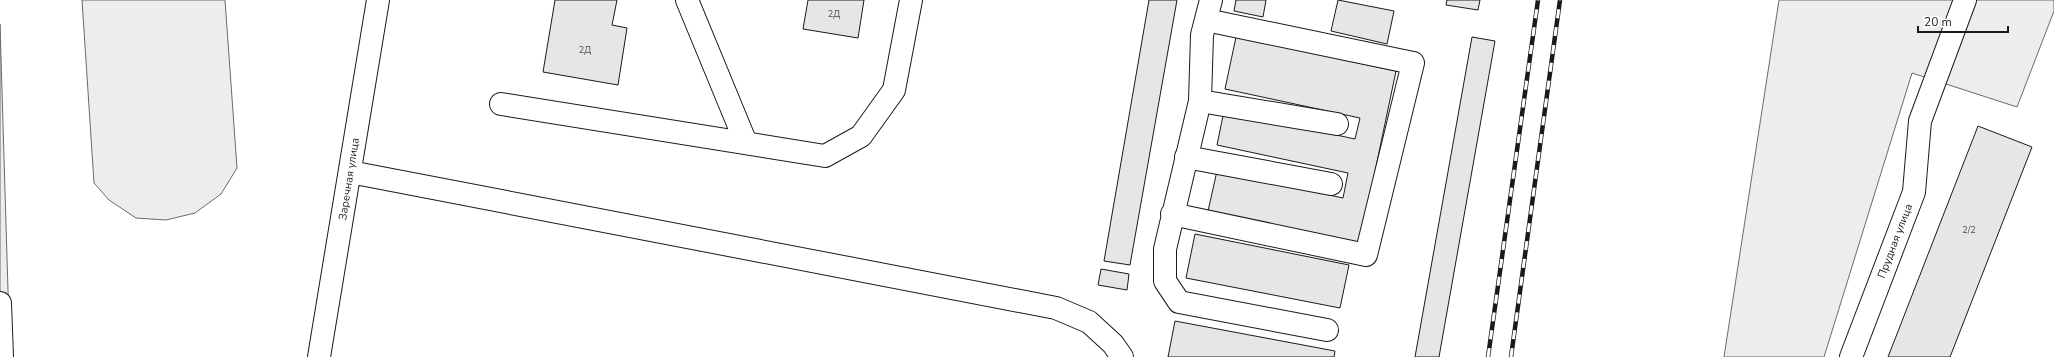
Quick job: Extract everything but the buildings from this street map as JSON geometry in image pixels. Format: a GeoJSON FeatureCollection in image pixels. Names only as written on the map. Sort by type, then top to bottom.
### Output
{"type":"FeatureCollection","features":[{"type":"Feature","properties":{"kind":"street","name":"Заречная улица"},"geometry":{"type":"LineString","coordinates":[[319,357],[378,0]]}},
{"type":"Feature","properties":{"kind":"street"},"geometry":{"type":"LineString","coordinates":[[687,0],[746,143]]}},
{"type":"Feature","properties":{"kind":"street"},"geometry":{"type":"LineString","coordinates":[[501,104],[825,156],[861,136],[894,90],[911,0]]}},
{"type":"Feature","properties":{"kind":"street","name":"Прудная улица"},"geometry":{"type":"LineString","coordinates":[[1851,357],[1914,192],[1920,121],[1965,0]]}},
{"type":"Feature","properties":{"kind":"street"},"geometry":{"type":"LineString","coordinates":[[1172,214],[1366,255],[1414,63],[1209,10],[1202,35],[1200,101],[1172,214],[1165,249],[1165,280],[1179,302],[1328,330]]}},
{"type":"Feature","properties":{"kind":"street"},"geometry":{"type":"LineString","coordinates":[[1200,101],[1337,124]]}},
{"type":"Feature","properties":{"kind":"street"},"geometry":{"type":"LineString","coordinates":[[1186,157],[1331,184]]}},
{"type":"Feature","properties":{"kind":"street"},"geometry":{"type":"LineString","coordinates":[[350,172],[1056,308],[1089,322],[1113,344],[1122,357]]}},
{"type":"Feature","properties":{"kind":"street"},"geometry":{"type":"LineString","coordinates":[[0,303],[2,357]]}},
{"type":"Feature","properties":{"kind":"shaded area"},"geometry":{"type":"Polygon","coordinates":[[[82,0],[225,0],[237,168],[221,194],[195,213],[166,220],[136,218],[109,200],[94,183],[82,0]]]}},
{"type":"Feature","properties":{"kind":"shaded area"},"geometry":{"type":"Polygon","coordinates":[[[1779,0],[2054,0],[2054,11],[2017,107],[1912,73],[1824,357],[1724,357],[1779,0]]]}},
{"type":"Feature","properties":{"kind":"shaded area"},"geometry":{"type":"Polygon","coordinates":[[[0,24],[10,357],[0,357],[0,24]]]}},
{"type":"Feature","properties":{"kind":"railway"},"geometry":{"type":"LineString","coordinates":[[1488,357],[1538,0]]}},
{"type":"Feature","properties":{"kind":"railway"},"geometry":{"type":"LineString","coordinates":[[1511,357],[1560,0]]}}]}
